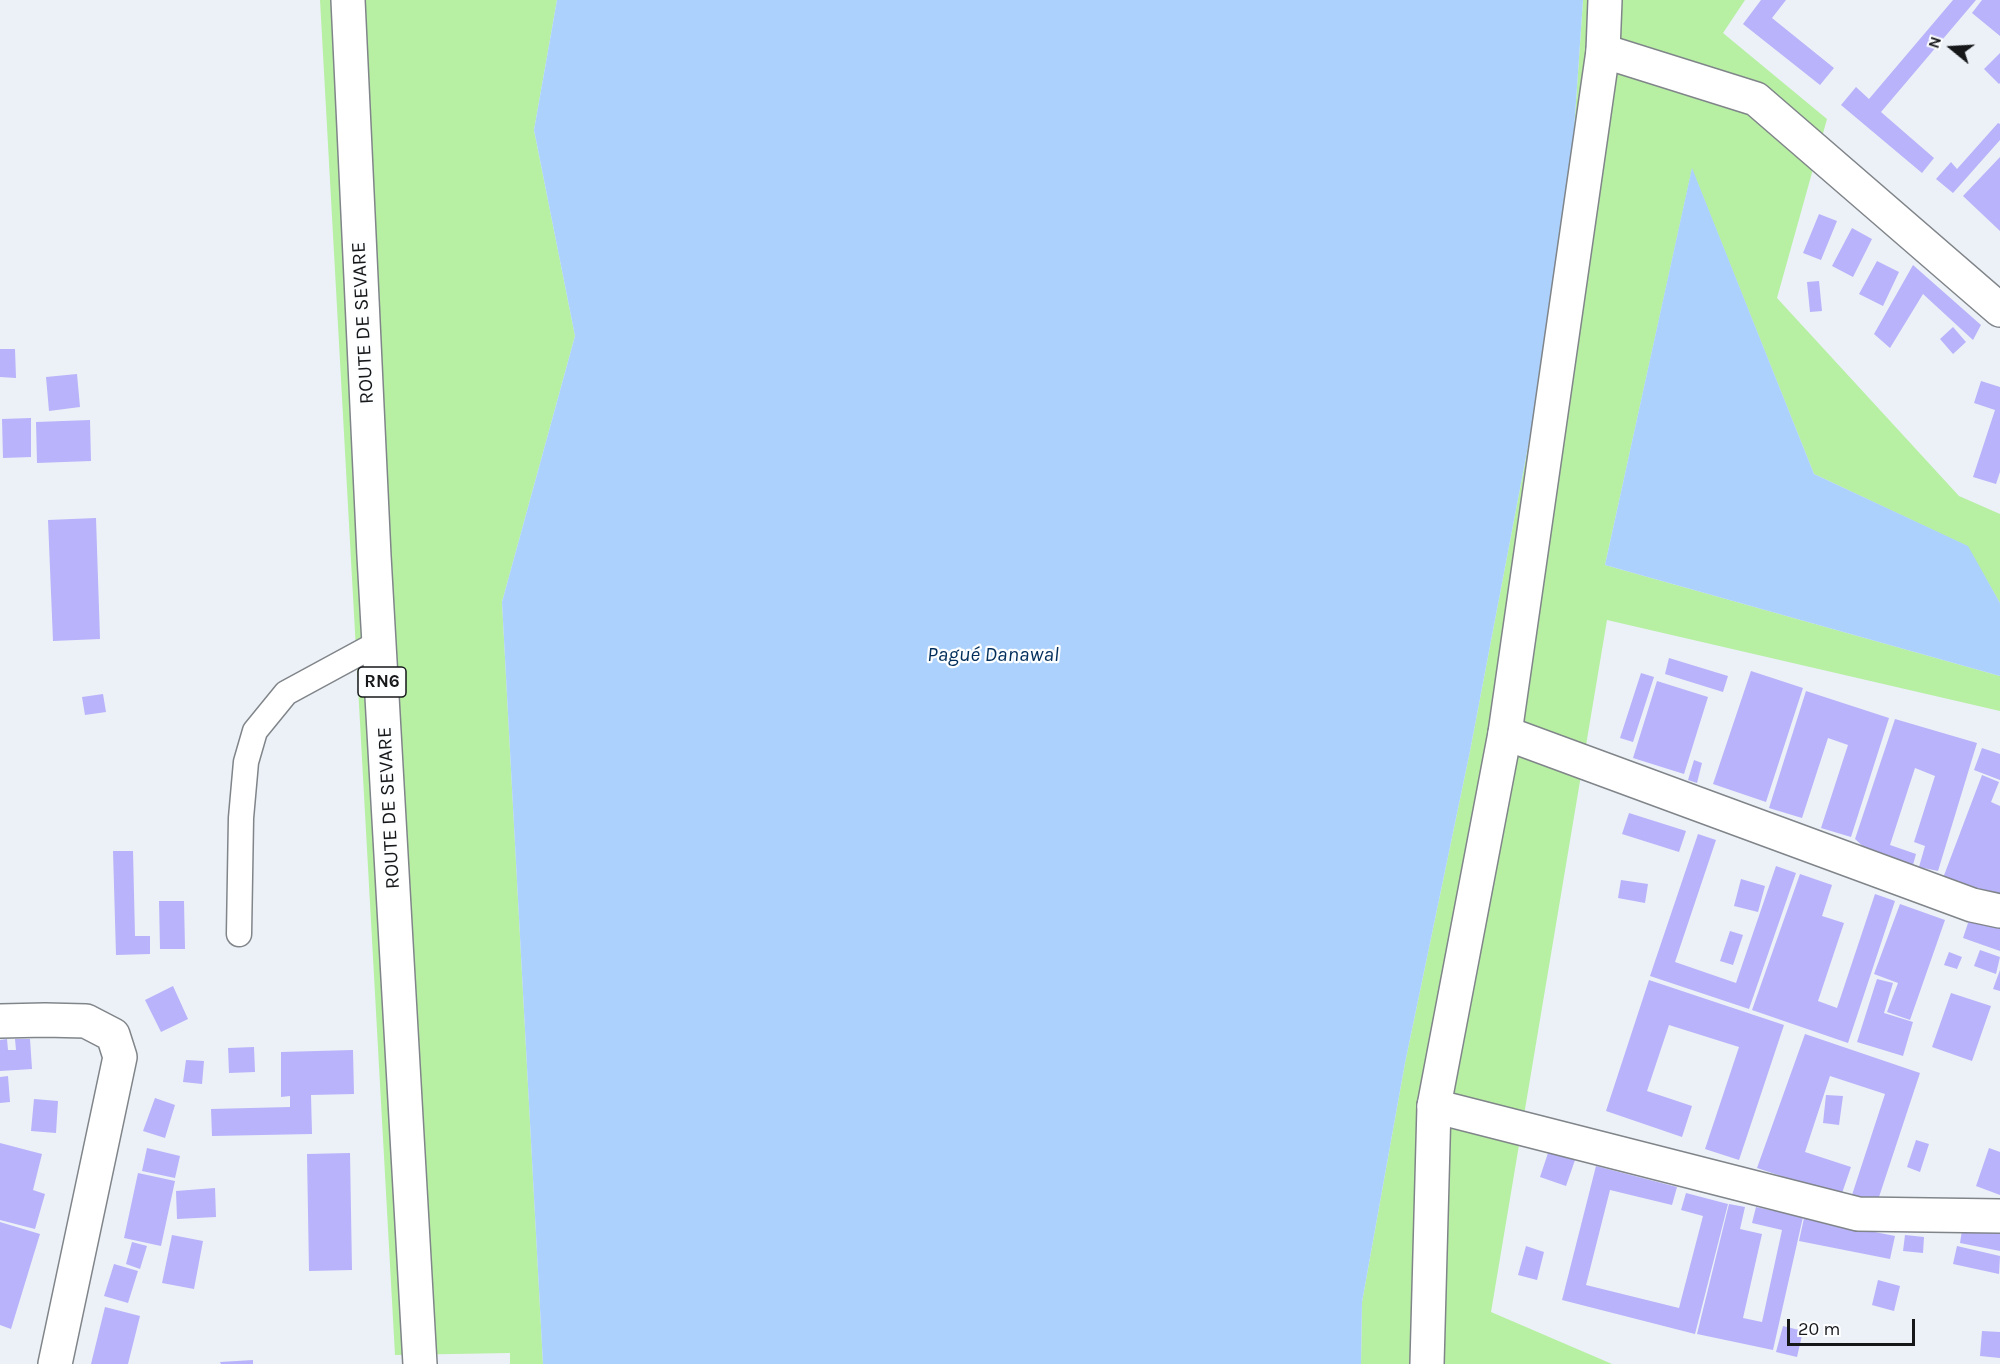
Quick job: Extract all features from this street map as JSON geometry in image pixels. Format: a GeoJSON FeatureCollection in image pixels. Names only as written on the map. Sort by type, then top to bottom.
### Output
{"type":"FeatureCollection","features":[{"type":"Feature","properties":{"kind":"street","name":"ROUTE DE SEVARE"},"geometry":{"type":"LineString","coordinates":[[348,0],[380,642],[420,1364]]}},
{"type":"Feature","properties":{"kind":"street"},"geometry":{"type":"LineString","coordinates":[[1427,1364],[1434,1106],[1505,733],[1603,51],[1605,0]]}},
{"type":"Feature","properties":{"kind":"street"},"geometry":{"type":"LineString","coordinates":[[1603,51],[1756,99],[2000,310]]}},
{"type":"Feature","properties":{"kind":"street"},"geometry":{"type":"LineString","coordinates":[[1505,733],[1972,905],[2000,911]]}},
{"type":"Feature","properties":{"kind":"street"},"geometry":{"type":"LineString","coordinates":[[0,1022],[86,1021],[113,1035],[120,1057],[55,1364]]}},
{"type":"Feature","properties":{"kind":"street"},"geometry":{"type":"LineString","coordinates":[[1434,1106],[1858,1214],[2000,1216]]}},
{"type":"Feature","properties":{"kind":"lane"},"geometry":{"type":"LineString","coordinates":[[239,934],[246,762],[255,731],[286,693],[380,642]]}},
{"type":"Feature","properties":{"kind":"green space"},"geometry":{"type":"Polygon","coordinates":[[[320,0],[557,0],[534,130],[575,336],[502,602],[543,1364],[510,1364],[510,1353],[395,1355],[320,0]]]}},
{"type":"Feature","properties":{"kind":"green space"},"geometry":{"type":"Polygon","coordinates":[[[1583,0],[1745,0],[1723,33],[1827,119],[1777,298],[1959,496],[2000,514],[2000,603],[1967,546],[1814,474],[1692,169],[1605,565],[2000,676],[2000,711],[1607,620],[1491,1312],[1612,1364],[1361,1364],[1362,1302],[1405,1063],[1470,751],[1566,247],[1583,0]]]}},
{"type":"Feature","properties":{"kind":"water","name":"Pagué Danawal"},"geometry":{"type":"Polygon","coordinates":[[[557,0],[1583,0],[1566,247],[1470,751],[1405,1063],[1362,1302],[1361,1364],[543,1364],[502,602],[575,336],[534,130],[557,0]]]}},
{"type":"Feature","properties":{"kind":"water"},"geometry":{"type":"Polygon","coordinates":[[[1692,168],[1814,474],[1968,546],[2000,603],[2000,676],[1605,565],[1692,168]]]}},
{"type":"Feature","properties":{"kind":"building"},"geometry":{"type":"Polygon","coordinates":[[[1761,0],[1786,0],[1772,18],[1834,68],[1820,85],[1743,24],[1761,0]]]}},
{"type":"Feature","properties":{"kind":"building"},"geometry":{"type":"Polygon","coordinates":[[[1953,0],[1976,0],[1881,112],[1934,158],[1922,173],[1841,105],[1856,87],[1869,99],[1953,0]]]}},
{"type":"Feature","properties":{"kind":"building"},"geometry":{"type":"Polygon","coordinates":[[[1982,0],[2000,0],[2000,36],[1972,13],[1982,0]]]}},
{"type":"Feature","properties":{"kind":"building"},"geometry":{"type":"Polygon","coordinates":[[[2000,53],[2000,83],[1999,84],[1984,69],[2000,53]]]}},
{"type":"Feature","properties":{"kind":"building"},"geometry":{"type":"Polygon","coordinates":[[[1998,123],[2000,124],[2000,140],[1953,193],[1936,179],[1951,162],[1957,169],[1998,123]]]}},
{"type":"Feature","properties":{"kind":"building"},"geometry":{"type":"Polygon","coordinates":[[[2000,157],[2000,231],[1963,196],[2000,157]]]}},
{"type":"Feature","properties":{"kind":"building"},"geometry":{"type":"Polygon","coordinates":[[[1819,214],[1837,221],[1821,260],[1803,253],[1819,214]]]}},
{"type":"Feature","properties":{"kind":"building"},"geometry":{"type":"Polygon","coordinates":[[[1852,228],[1872,239],[1853,277],[1832,266],[1852,228]]]}},
{"type":"Feature","properties":{"kind":"building"},"geometry":{"type":"Polygon","coordinates":[[[1877,261],[1899,272],[1883,306],[1859,294],[1877,261]]]}},
{"type":"Feature","properties":{"kind":"building"},"geometry":{"type":"Polygon","coordinates":[[[1913,265],[1981,325],[1973,340],[1923,294],[1890,348],[1874,334],[1913,265]]]}},
{"type":"Feature","properties":{"kind":"building"},"geometry":{"type":"Polygon","coordinates":[[[1819,281],[1822,311],[1810,312],[1807,282],[1819,281]]]}},
{"type":"Feature","properties":{"kind":"building"},"geometry":{"type":"Polygon","coordinates":[[[1953,327],[1966,342],[1953,354],[1940,339],[1953,327]]]}},
{"type":"Feature","properties":{"kind":"building"},"geometry":{"type":"Polygon","coordinates":[[[0,349],[15,349],[16,378],[0,377],[0,349]]]}},
{"type":"Feature","properties":{"kind":"building"},"geometry":{"type":"Polygon","coordinates":[[[77,374],[80,407],[49,411],[46,377],[77,374]]]}},
{"type":"Feature","properties":{"kind":"building"},"geometry":{"type":"Polygon","coordinates":[[[1981,381],[2000,387],[2000,472],[1996,484],[1973,477],[1995,410],[1974,403],[1981,381]]]}},
{"type":"Feature","properties":{"kind":"building"},"geometry":{"type":"Polygon","coordinates":[[[31,418],[31,457],[3,458],[2,419],[31,418]]]}},
{"type":"Feature","properties":{"kind":"building"},"geometry":{"type":"Polygon","coordinates":[[[90,420],[91,461],[37,463],[36,422],[90,420]]]}},
{"type":"Feature","properties":{"kind":"building"},"geometry":{"type":"Polygon","coordinates":[[[96,518],[100,639],[53,641],[48,520],[96,518]]]}},
{"type":"Feature","properties":{"kind":"building"},"geometry":{"type":"Polygon","coordinates":[[[1669,658],[1728,676],[1723,692],[1665,674],[1669,658]]]}},
{"type":"Feature","properties":{"kind":"building"},"geometry":{"type":"Polygon","coordinates":[[[1751,671],[1803,688],[1766,802],[1713,784],[1751,671]]]}},
{"type":"Feature","properties":{"kind":"building"},"geometry":{"type":"Polygon","coordinates":[[[1641,673],[1654,677],[1633,742],[1620,738],[1641,673]]]}},
{"type":"Feature","properties":{"kind":"building"},"geometry":{"type":"Polygon","coordinates":[[[1657,681],[1708,697],[1684,774],[1633,758],[1657,681]]]}},
{"type":"Feature","properties":{"kind":"building"},"geometry":{"type":"Polygon","coordinates":[[[1806,691],[1889,718],[1851,837],[1821,828],[1848,745],[1828,738],[1802,818],[1769,808],[1806,691]]]}},
{"type":"Feature","properties":{"kind":"building"},"geometry":{"type":"Polygon","coordinates":[[[103,694],[106,712],[85,715],[82,697],[103,694]]]}},
{"type":"Feature","properties":{"kind":"building"},"geometry":{"type":"Polygon","coordinates":[[[1895,719],[1977,743],[1938,871],[1919,867],[1925,846],[1914,842],[1935,776],[1915,768],[1890,845],[1916,854],[1913,865],[1866,849],[1855,839],[1895,719]]]}},
{"type":"Feature","properties":{"kind":"building"},"geometry":{"type":"Polygon","coordinates":[[[1982,748],[2000,754],[2000,780],[1974,770],[1982,748]]]}},
{"type":"Feature","properties":{"kind":"building"},"geometry":{"type":"Polygon","coordinates":[[[1694,760],[1702,763],[1697,783],[1688,780],[1694,760]]]}},
{"type":"Feature","properties":{"kind":"building"},"geometry":{"type":"Polygon","coordinates":[[[1982,775],[1999,782],[1991,802],[2000,806],[2000,900],[1943,878],[1982,775]]]}},
{"type":"Feature","properties":{"kind":"building"},"geometry":{"type":"Polygon","coordinates":[[[1629,813],[1686,831],[1679,852],[1622,834],[1629,813]]]}},
{"type":"Feature","properties":{"kind":"building"},"geometry":{"type":"Polygon","coordinates":[[[1698,834],[1716,840],[1675,962],[1736,983],[1776,866],[1796,873],[1749,1009],[1650,976],[1698,834]]]}},
{"type":"Feature","properties":{"kind":"building"},"geometry":{"type":"Polygon","coordinates":[[[113,851],[133,851],[135,936],[150,936],[150,954],[116,955],[113,851]]]}},
{"type":"Feature","properties":{"kind":"building"},"geometry":{"type":"Polygon","coordinates":[[[1800,874],[1832,885],[1822,916],[1844,923],[1818,1001],[1837,1008],[1875,894],[1895,901],[1848,1043],[1752,1010],[1800,874]]]}},
{"type":"Feature","properties":{"kind":"building"},"geometry":{"type":"Polygon","coordinates":[[[1741,879],[1765,886],[1758,912],[1734,906],[1741,879]]]}},
{"type":"Feature","properties":{"kind":"building"},"geometry":{"type":"Polygon","coordinates":[[[1621,880],[1648,884],[1645,903],[1618,898],[1621,880]]]}},
{"type":"Feature","properties":{"kind":"building"},"geometry":{"type":"Polygon","coordinates":[[[159,901],[184,901],[185,949],[160,949],[159,901]]]}},
{"type":"Feature","properties":{"kind":"building"},"geometry":{"type":"Polygon","coordinates":[[[1900,904],[1945,920],[1910,1020],[1887,1012],[1898,983],[1874,974],[1900,904]]]}},
{"type":"Feature","properties":{"kind":"building"},"geometry":{"type":"Polygon","coordinates":[[[1970,917],[2000,928],[2000,951],[1963,938],[1970,917]]]}},
{"type":"Feature","properties":{"kind":"building"},"geometry":{"type":"Polygon","coordinates":[[[1730,931],[1743,935],[1733,965],[1720,961],[1730,931]]]}},
{"type":"Feature","properties":{"kind":"building"},"geometry":{"type":"Polygon","coordinates":[[[1980,950],[2000,957],[1996,974],[1974,966],[1980,950]]]}},
{"type":"Feature","properties":{"kind":"building"},"geometry":{"type":"Polygon","coordinates":[[[1949,952],[1962,957],[1957,969],[1944,965],[1949,952]]]}},
{"type":"Feature","properties":{"kind":"building"},"geometry":{"type":"Polygon","coordinates":[[[2000,970],[2000,991],[1993,989],[2000,970]]]}},
{"type":"Feature","properties":{"kind":"building"},"geometry":{"type":"Polygon","coordinates":[[[1877,979],[1893,983],[1884,1013],[1913,1022],[1903,1056],[1857,1042],[1877,979]]]}},
{"type":"Feature","properties":{"kind":"building"},"geometry":{"type":"Polygon","coordinates":[[[1649,980],[1784,1025],[1739,1160],[1705,1149],[1739,1047],[1669,1025],[1647,1091],[1692,1106],[1682,1137],[1606,1111],[1649,980]]]}},
{"type":"Feature","properties":{"kind":"building"},"geometry":{"type":"Polygon","coordinates":[[[173,986],[188,1019],[161,1032],[145,1000],[173,986]]]}},
{"type":"Feature","properties":{"kind":"building"},"geometry":{"type":"Polygon","coordinates":[[[1951,993],[1991,1006],[1972,1061],[1932,1047],[1951,993]]]}},
{"type":"Feature","properties":{"kind":"building"},"geometry":{"type":"Polygon","coordinates":[[[1805,1034],[1920,1073],[1876,1206],[1851,1198],[1885,1094],[1830,1076],[1805,1152],[1851,1167],[1841,1196],[1757,1168],[1805,1034]]]}},
{"type":"Feature","properties":{"kind":"building"},"geometry":{"type":"Polygon","coordinates":[[[7,1039],[8,1050],[16,1050],[15,1039],[30,1039],[32,1069],[0,1071],[0,1040],[7,1039]]]}},
{"type":"Feature","properties":{"kind":"building"},"geometry":{"type":"Polygon","coordinates":[[[254,1047],[255,1072],[229,1073],[228,1048],[254,1047]]]}},
{"type":"Feature","properties":{"kind":"building"},"geometry":{"type":"Polygon","coordinates":[[[353,1050],[354,1094],[311,1095],[312,1134],[212,1136],[211,1109],[290,1107],[290,1096],[281,1097],[281,1052],[353,1050]]]}},
{"type":"Feature","properties":{"kind":"building"},"geometry":{"type":"Polygon","coordinates":[[[186,1060],[204,1061],[202,1084],[183,1082],[186,1060]]]}},
{"type":"Feature","properties":{"kind":"building"},"geometry":{"type":"Polygon","coordinates":[[[8,1076],[10,1102],[0,1103],[0,1077],[8,1076]]]}},
{"type":"Feature","properties":{"kind":"building"},"geometry":{"type":"Polygon","coordinates":[[[1826,1095],[1843,1096],[1839,1125],[1823,1123],[1826,1095]]]}},
{"type":"Feature","properties":{"kind":"building"},"geometry":{"type":"Polygon","coordinates":[[[155,1098],[175,1105],[165,1138],[143,1131],[155,1098]]]}},
{"type":"Feature","properties":{"kind":"building"},"geometry":{"type":"Polygon","coordinates":[[[34,1099],[58,1101],[56,1133],[31,1131],[34,1099]]]}},
{"type":"Feature","properties":{"kind":"building"},"geometry":{"type":"Polygon","coordinates":[[[1916,1140],[1929,1144],[1920,1172],[1907,1167],[1916,1140]]]}},
{"type":"Feature","properties":{"kind":"building"},"geometry":{"type":"Polygon","coordinates":[[[0,1143],[42,1154],[33,1190],[45,1194],[35,1229],[0,1220],[0,1143]]]}},
{"type":"Feature","properties":{"kind":"building"},"geometry":{"type":"Polygon","coordinates":[[[147,1148],[180,1156],[175,1178],[142,1171],[147,1148]]]}},
{"type":"Feature","properties":{"kind":"building"},"geometry":{"type":"Polygon","coordinates":[[[1989,1148],[2000,1152],[2000,1195],[1976,1186],[1989,1148]]]}},
{"type":"Feature","properties":{"kind":"building"},"geometry":{"type":"Polygon","coordinates":[[[1549,1150],[1575,1160],[1566,1186],[1540,1177],[1549,1150]]]}},
{"type":"Feature","properties":{"kind":"building"},"geometry":{"type":"Polygon","coordinates":[[[350,1153],[352,1270],[309,1271],[307,1154],[350,1153]]]}},
{"type":"Feature","properties":{"kind":"building"},"geometry":{"type":"Polygon","coordinates":[[[1596,1166],[1677,1187],[1672,1205],[1610,1190],[1586,1285],[1679,1308],[1703,1216],[1681,1210],[1686,1193],[1728,1204],[1695,1334],[1562,1300],[1596,1166]]]}},
{"type":"Feature","properties":{"kind":"building"},"geometry":{"type":"Polygon","coordinates":[[[138,1173],[175,1181],[161,1246],[124,1238],[138,1173]]]}},
{"type":"Feature","properties":{"kind":"building"},"geometry":{"type":"Polygon","coordinates":[[[215,1188],[216,1217],[177,1219],[176,1191],[215,1188]]]}},
{"type":"Feature","properties":{"kind":"building"},"geometry":{"type":"Polygon","coordinates":[[[1729,1204],[1745,1207],[1740,1229],[1762,1234],[1743,1318],[1762,1322],[1782,1230],[1752,1223],[1756,1207],[1803,1217],[1773,1350],[1697,1334],[1729,1204]]]}},
{"type":"Feature","properties":{"kind":"building"},"geometry":{"type":"Polygon","coordinates":[[[1804,1218],[1895,1236],[1890,1259],[1799,1241],[1804,1218]]]}},
{"type":"Feature","properties":{"kind":"building"},"geometry":{"type":"Polygon","coordinates":[[[0,1222],[40,1234],[11,1329],[0,1325],[0,1222]]]}},
{"type":"Feature","properties":{"kind":"building"},"geometry":{"type":"Polygon","coordinates":[[[1963,1224],[2000,1231],[2000,1251],[1960,1243],[1963,1224]]]}},
{"type":"Feature","properties":{"kind":"building"},"geometry":{"type":"Polygon","coordinates":[[[172,1235],[203,1241],[194,1289],[162,1283],[172,1235]]]}},
{"type":"Feature","properties":{"kind":"building"},"geometry":{"type":"Polygon","coordinates":[[[1905,1235],[1924,1237],[1923,1253],[1903,1251],[1905,1235]]]}},
{"type":"Feature","properties":{"kind":"building"},"geometry":{"type":"Polygon","coordinates":[[[132,1242],[147,1246],[140,1269],[126,1264],[132,1242]]]}},
{"type":"Feature","properties":{"kind":"building"},"geometry":{"type":"Polygon","coordinates":[[[1526,1246],[1544,1252],[1537,1280],[1518,1275],[1526,1246]]]}},
{"type":"Feature","properties":{"kind":"building"},"geometry":{"type":"Polygon","coordinates":[[[1957,1246],[2000,1256],[1999,1274],[1953,1264],[1957,1246]]]}},
{"type":"Feature","properties":{"kind":"building"},"geometry":{"type":"Polygon","coordinates":[[[114,1264],[138,1271],[128,1303],[104,1296],[114,1264]]]}},
{"type":"Feature","properties":{"kind":"building"},"geometry":{"type":"Polygon","coordinates":[[[1878,1280],[1900,1286],[1894,1311],[1872,1305],[1878,1280]]]}},
{"type":"Feature","properties":{"kind":"building"},"geometry":{"type":"Polygon","coordinates":[[[105,1307],[140,1316],[128,1364],[91,1364],[105,1307]]]}},
{"type":"Feature","properties":{"kind":"building"},"geometry":{"type":"Polygon","coordinates":[[[1783,1326],[1803,1331],[1797,1357],[1776,1352],[1783,1326]]]}},
{"type":"Feature","properties":{"kind":"building"},"geometry":{"type":"Polygon","coordinates":[[[1982,1331],[2000,1332],[2000,1358],[1980,1356],[1982,1331]]]}},
{"type":"Feature","properties":{"kind":"building"},"geometry":{"type":"Polygon","coordinates":[[[253,1360],[253,1364],[221,1364],[220,1362],[253,1360]]]}}]}
